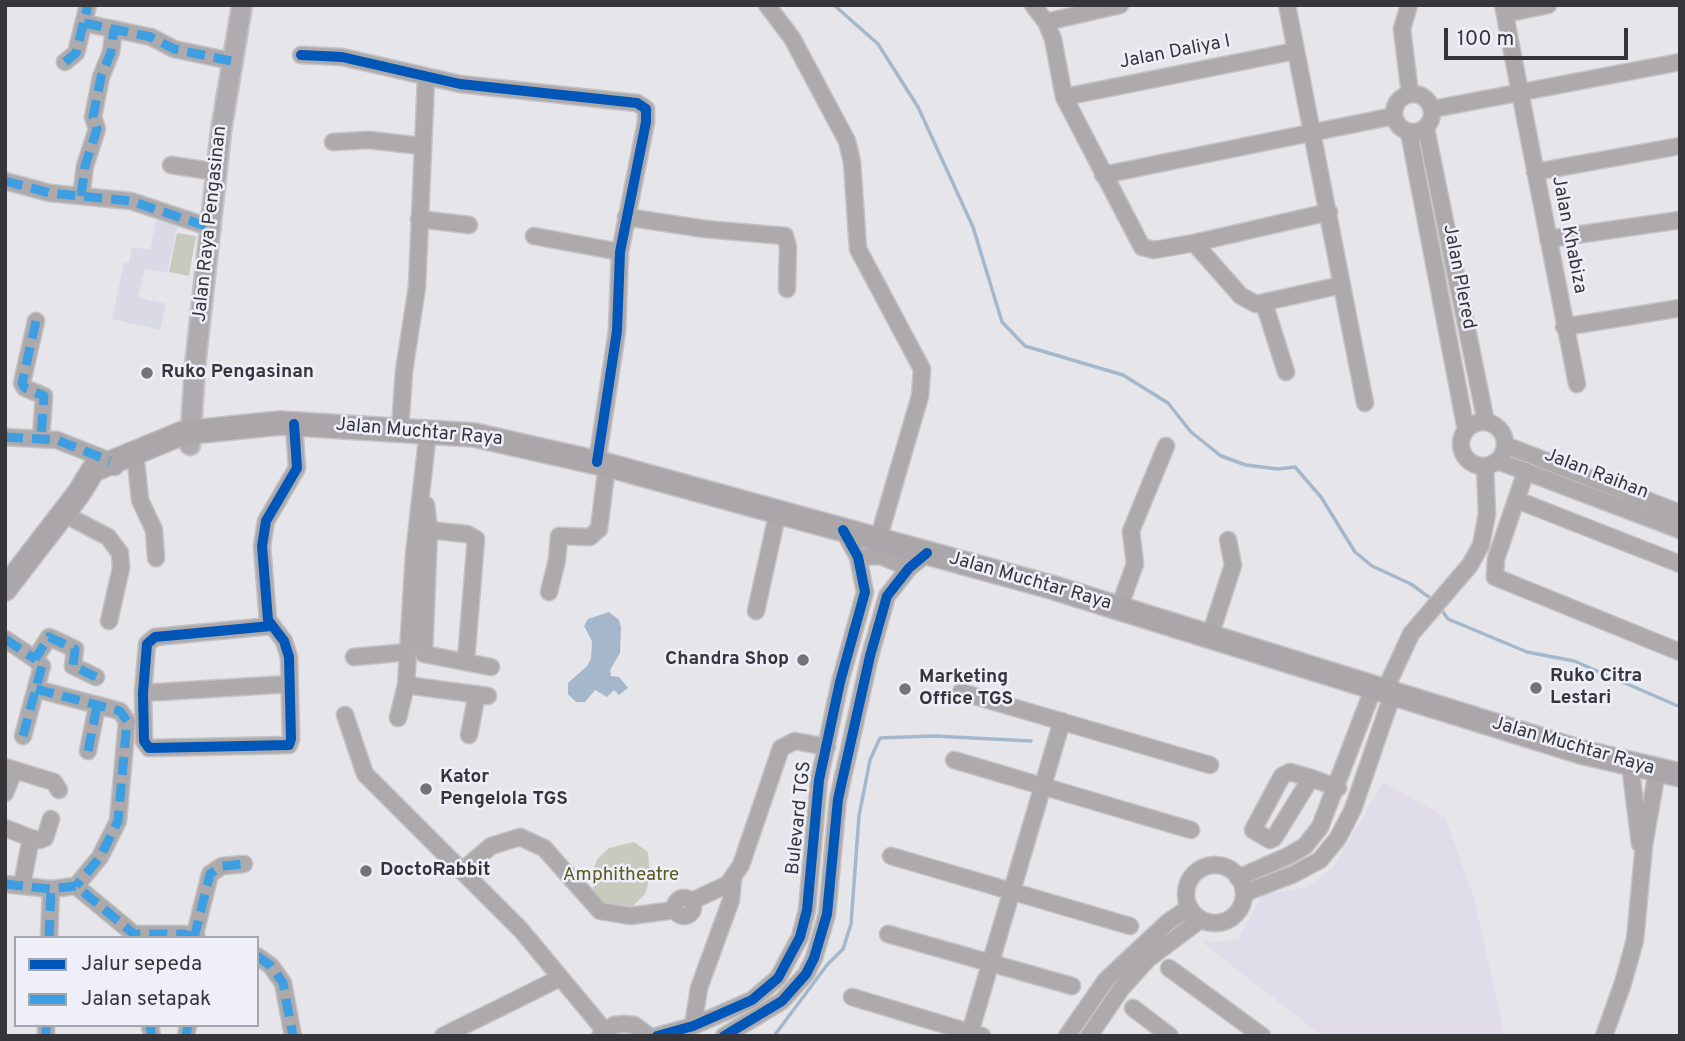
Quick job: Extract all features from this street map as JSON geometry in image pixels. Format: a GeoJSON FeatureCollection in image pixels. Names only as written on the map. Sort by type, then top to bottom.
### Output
{"type":"FeatureCollection","features":[{"type":"Feature","properties":{"kind":"highway","name":"Jalan Muchtar Raya"},"geometry":{"type":"LineString","coordinates":[[5,589],[79,493],[93,470],[121,464],[190,438],[291,424],[400,429],[494,438],[602,463],[1119,608],[1630,764],[1669,773]]}},
{"type":"Feature","properties":{"kind":"main road","name":"Jalan Raya Pengasinan"},"geometry":{"type":"LineString","coordinates":[[190,438],[217,172],[231,61],[242,5]]}},
{"type":"Feature","properties":{"kind":"street"},"geometry":{"type":"LineString","coordinates":[[65,62],[76,53],[88,5]]}},
{"type":"Feature","properties":{"kind":"street"},"geometry":{"type":"LineString","coordinates":[[767,5],[792,38],[847,141],[852,156],[859,249],[922,369],[918,404],[878,540]]}},
{"type":"Feature","properties":{"kind":"street"},"geometry":{"type":"LineString","coordinates":[[1033,5],[1046,22],[1056,52],[1064,97],[1142,247],[1154,250],[1194,243],[1329,212]]}},
{"type":"Feature","properties":{"kind":"street"},"geometry":{"type":"LineString","coordinates":[[1046,22],[1120,5]]}},
{"type":"Feature","properties":{"kind":"street"},"geometry":{"type":"LineString","coordinates":[[1287,5],[1365,402]]}},
{"type":"Feature","properties":{"kind":"street"},"geometry":{"type":"LineString","coordinates":[[1398,5],[1410,94]]}},
{"type":"Feature","properties":{"kind":"street"},"geometry":{"type":"LineString","coordinates":[[1402,29],[1409,5]]}},
{"type":"Feature","properties":{"kind":"street"},"geometry":{"type":"LineString","coordinates":[[1504,10],[1548,5]]}},
{"type":"Feature","properties":{"kind":"street","name":"Jalan Khabiza"},"geometry":{"type":"LineString","coordinates":[[1504,10],[1577,384]]}},
{"type":"Feature","properties":{"kind":"street"},"geometry":{"type":"LineString","coordinates":[[84,23],[150,37],[174,49],[231,61]]}},
{"type":"Feature","properties":{"kind":"street"},"geometry":{"type":"LineString","coordinates":[[81,196],[85,166],[97,131],[93,117],[101,77],[111,52],[114,29]]}},
{"type":"Feature","properties":{"kind":"street","name":"Jalan Daliya I"},"geometry":{"type":"LineString","coordinates":[[1064,97],[1295,51]]}},
{"type":"Feature","properties":{"kind":"street"},"geometry":{"type":"LineString","coordinates":[[301,55],[342,57],[426,79],[643,104],[646,108],[646,122],[620,252],[617,331],[602,463],[598,529],[590,537],[559,536],[557,560],[549,592]]}},
{"type":"Feature","properties":{"kind":"street"},"geometry":{"type":"LineString","coordinates":[[1433,109],[1680,62]]}},
{"type":"Feature","properties":{"kind":"street"},"geometry":{"type":"LineString","coordinates":[[400,429],[404,371],[417,287],[426,79]]}},
{"type":"Feature","properties":{"kind":"street"},"geometry":{"type":"LineString","coordinates":[[1426,129],[1409,132],[1396,124],[1394,116],[1397,102],[1410,94],[1425,97],[1433,109],[1433,117],[1426,129],[1486,422]]}},
{"type":"Feature","properties":{"kind":"street"},"geometry":{"type":"LineString","coordinates":[[1103,175],[1394,116]]}},
{"type":"Feature","properties":{"kind":"street","name":"Jalan Plered"},"geometry":{"type":"LineString","coordinates":[[1409,132],[1466,430]]}},
{"type":"Feature","properties":{"kind":"street"},"geometry":{"type":"LineString","coordinates":[[333,142],[369,140],[421,146]]}},
{"type":"Feature","properties":{"kind":"street"},"geometry":{"type":"LineString","coordinates":[[1535,172],[1680,146]]}},
{"type":"Feature","properties":{"kind":"street"},"geometry":{"type":"LineString","coordinates":[[171,165],[217,172]]}},
{"type":"Feature","properties":{"kind":"street"},"geometry":{"type":"LineString","coordinates":[[5,181],[50,193],[131,201],[212,228]]}},
{"type":"Feature","properties":{"kind":"street"},"geometry":{"type":"LineString","coordinates":[[626,217],[705,229],[785,236],[788,247],[787,289]]}},
{"type":"Feature","properties":{"kind":"street"},"geometry":{"type":"LineString","coordinates":[[419,219],[469,225]]}},
{"type":"Feature","properties":{"kind":"street"},"geometry":{"type":"LineString","coordinates":[[1548,239],[1680,220]]}},
{"type":"Feature","properties":{"kind":"street"},"geometry":{"type":"LineString","coordinates":[[534,236],[620,252]]}},
{"type":"Feature","properties":{"kind":"street"},"geometry":{"type":"LineString","coordinates":[[1194,243],[1241,296],[1256,304],[1342,285]]}},
{"type":"Feature","properties":{"kind":"street"},"geometry":{"type":"LineString","coordinates":[[1438,282],[1455,278]]}},
{"type":"Feature","properties":{"kind":"street"},"geometry":{"type":"LineString","coordinates":[[1264,303],[1286,372]]}},
{"type":"Feature","properties":{"kind":"street"},"geometry":{"type":"LineString","coordinates":[[1564,327],[1680,308]]}},
{"type":"Feature","properties":{"kind":"street"},"geometry":{"type":"LineString","coordinates":[[36,321],[22,383],[23,387],[44,396],[41,438]]}},
{"type":"Feature","properties":{"kind":"street"},"geometry":{"type":"LineString","coordinates":[[1241,885],[1305,846],[1320,827],[1411,634],[1470,565],[1481,545],[1492,464],[1505,445],[1500,430],[1486,422],[1471,425],[1461,437],[1463,455],[1476,466],[1492,464]]}},
{"type":"Feature","properties":{"kind":"street"},"geometry":{"type":"LineString","coordinates":[[271,626],[155,637],[147,644],[144,653],[143,693],[144,741],[149,748],[289,745],[289,657],[284,641],[271,626],[262,547],[266,521],[297,468],[291,424]]}},
{"type":"Feature","properties":{"kind":"street"},"geometry":{"type":"LineString","coordinates":[[428,431],[421,498],[424,653],[491,667]]}},
{"type":"Feature","properties":{"kind":"street"},"geometry":{"type":"LineString","coordinates":[[5,437],[41,438],[68,443],[121,464],[155,530],[156,558]]}},
{"type":"Feature","properties":{"kind":"street","name":"Jalan Raihan"},"geometry":{"type":"LineString","coordinates":[[1505,445],[1668,514],[1680,530]]}},
{"type":"Feature","properties":{"kind":"street"},"geometry":{"type":"LineString","coordinates":[[1119,608],[1135,564],[1131,531],[1166,446]]}},
{"type":"Feature","properties":{"kind":"street","name":"Jalan Raihan"},"geometry":{"type":"LineString","coordinates":[[1492,464],[1526,471],[1668,514]]}},
{"type":"Feature","properties":{"kind":"street"},"geometry":{"type":"LineString","coordinates":[[1526,471],[1496,559],[1495,577],[1680,652]]}},
{"type":"Feature","properties":{"kind":"street"},"geometry":{"type":"LineString","coordinates":[[1517,500],[1680,564]]}},
{"type":"Feature","properties":{"kind":"street"},"geometry":{"type":"LineString","coordinates":[[757,611],[778,511]]}},
{"type":"Feature","properties":{"kind":"street"},"geometry":{"type":"LineString","coordinates":[[62,513],[108,537],[118,548],[121,568],[109,621]]}},
{"type":"Feature","properties":{"kind":"street"},"geometry":{"type":"LineString","coordinates":[[398,718],[406,685],[422,530]]}},
{"type":"Feature","properties":{"kind":"street"},"geometry":{"type":"LineString","coordinates":[[422,530],[467,534],[476,539],[466,660]]}},
{"type":"Feature","properties":{"kind":"street","name":"Bulevard TGS"},"geometry":{"type":"LineString","coordinates":[[657,1036],[693,1026],[740,1007],[778,978],[795,949],[807,910],[818,780],[837,695],[865,592],[858,557],[842,530]]}},
{"type":"Feature","properties":{"kind":"street"},"geometry":{"type":"LineString","coordinates":[[1210,636],[1233,565],[1228,540]]}},
{"type":"Feature","properties":{"kind":"street","name":"Bulevard TGS"},"geometry":{"type":"LineString","coordinates":[[724,1036],[782,1001],[806,974],[814,958],[832,890],[838,799],[858,699],[887,596],[909,568],[926,553]]}},
{"type":"Feature","properties":{"kind":"street"},"geometry":{"type":"LineString","coordinates":[[858,557],[881,556],[909,568]]}},
{"type":"Feature","properties":{"kind":"street"},"geometry":{"type":"LineString","coordinates":[[865,592],[887,596]]}},
{"type":"Feature","properties":{"kind":"street"},"geometry":{"type":"LineString","coordinates":[[35,659],[52,637],[75,649],[74,667],[96,677]]}},
{"type":"Feature","properties":{"kind":"street"},"geometry":{"type":"LineString","coordinates":[[5,639],[42,666],[23,736]]}},
{"type":"Feature","properties":{"kind":"street"},"geometry":{"type":"LineString","coordinates":[[851,648],[870,656]]}},
{"type":"Feature","properties":{"kind":"street"},"geometry":{"type":"LineString","coordinates":[[354,657],[408,652]]}},
{"type":"Feature","properties":{"kind":"street"},"geometry":{"type":"LineString","coordinates":[[143,693],[289,684]]}},
{"type":"Feature","properties":{"kind":"street"},"geometry":{"type":"LineString","coordinates":[[406,685],[482,695],[469,735]]}},
{"type":"Feature","properties":{"kind":"street"},"geometry":{"type":"LineString","coordinates":[[5,884],[51,889],[76,886],[100,858],[118,821],[122,803],[126,716],[120,711],[36,690]]}},
{"type":"Feature","properties":{"kind":"street"},"geometry":{"type":"LineString","coordinates":[[1241,885],[1294,874],[1320,860],[1338,838],[1353,810],[1384,690]]}},
{"type":"Feature","properties":{"kind":"street"},"geometry":{"type":"LineString","coordinates":[[961,692],[1210,765]]}},
{"type":"Feature","properties":{"kind":"street"},"geometry":{"type":"LineString","coordinates":[[837,695],[858,699]]}},
{"type":"Feature","properties":{"kind":"street"},"geometry":{"type":"LineString","coordinates":[[89,751],[97,706]]}},
{"type":"Feature","properties":{"kind":"street"},"geometry":{"type":"LineString","coordinates":[[345,715],[365,774],[521,930],[602,1033],[624,1024],[634,1025],[649,1036]]}},
{"type":"Feature","properties":{"kind":"street"},"geometry":{"type":"LineString","coordinates":[[852,997],[974,1035],[991,963],[1062,722]]}},
{"type":"Feature","properties":{"kind":"street"},"geometry":{"type":"LineString","coordinates":[[693,1026],[699,988],[731,901],[733,878],[743,858],[781,748],[795,741],[827,747]]}},
{"type":"Feature","properties":{"kind":"street"},"geometry":{"type":"LineString","coordinates":[[954,760],[1191,830]]}},
{"type":"Feature","properties":{"kind":"street"},"geometry":{"type":"LineString","coordinates":[[1630,764],[1632,795],[1643,860]]}},
{"type":"Feature","properties":{"kind":"street"},"geometry":{"type":"LineString","coordinates":[[5,793],[10,769],[54,782],[59,790]]}},
{"type":"Feature","properties":{"kind":"street"},"geometry":{"type":"LineString","coordinates":[[1604,1036],[1633,951],[1641,902],[1643,860],[1654,796],[1669,773]]}},
{"type":"Feature","properties":{"kind":"street"},"geometry":{"type":"LineString","coordinates":[[1311,778],[1338,788]]}},
{"type":"Feature","properties":{"kind":"street"},"geometry":{"type":"LineString","coordinates":[[1632,795],[1654,796]]}},
{"type":"Feature","properties":{"kind":"street"},"geometry":{"type":"LineString","coordinates":[[5,828],[40,840],[46,838],[51,819]]}},
{"type":"Feature","properties":{"kind":"street"},"geometry":{"type":"LineString","coordinates":[[462,871],[491,846],[520,837],[544,848],[600,911],[630,916],[675,909],[680,916],[733,878]]}},
{"type":"Feature","properties":{"kind":"street"},"geometry":{"type":"LineString","coordinates":[[22,885],[31,838]]}},
{"type":"Feature","properties":{"kind":"street"},"geometry":{"type":"LineString","coordinates":[[891,856],[1130,926]]}},
{"type":"Feature","properties":{"kind":"street"},"geometry":{"type":"LineString","coordinates":[[195,936],[210,874],[222,866],[244,864]]}},
{"type":"Feature","properties":{"kind":"street"},"geometry":{"type":"LineString","coordinates":[[1220,866],[1241,885],[1240,908],[1230,919],[1215,923],[1195,914],[1187,887],[1199,870],[1220,866]]}},
{"type":"Feature","properties":{"kind":"street"},"geometry":{"type":"LineString","coordinates":[[76,886],[134,934],[184,933],[192,936]]}},
{"type":"Feature","properties":{"kind":"street"},"geometry":{"type":"LineString","coordinates":[[49,936],[51,889]]}},
{"type":"Feature","properties":{"kind":"street"},"geometry":{"type":"LineString","coordinates":[[692,907],[718,931]]}},
{"type":"Feature","properties":{"kind":"street"},"geometry":{"type":"LineString","coordinates":[[1067,1036],[1106,980],[1150,938],[1195,914]]}},
{"type":"Feature","properties":{"kind":"street"},"geometry":{"type":"LineString","coordinates":[[1088,1036],[1121,989],[1195,914]]}},
{"type":"Feature","properties":{"kind":"street"},"geometry":{"type":"LineString","coordinates":[[888,934],[1072,986]]}},
{"type":"Feature","properties":{"kind":"street"},"geometry":{"type":"LineString","coordinates":[[259,957],[271,966],[283,983],[293,1036]]}},
{"type":"Feature","properties":{"kind":"street"},"geometry":{"type":"LineString","coordinates":[[1169,968],[1262,1036]]}},
{"type":"Feature","properties":{"kind":"street"},"geometry":{"type":"LineString","coordinates":[[443,1036],[560,978]]}},
{"type":"Feature","properties":{"kind":"street"},"geometry":{"type":"LineString","coordinates":[[1133,1008],[1170,1036]]}},
{"type":"Feature","properties":{"kind":"shaded area"},"geometry":{"type":"Polygon","coordinates":[[[157,215],[179,220],[167,273],[145,269],[138,297],[166,304],[160,330],[112,319],[124,263],[129,263],[132,247],[150,250],[157,215]]]}},
{"type":"Feature","properties":{"kind":"shaded area"},"geometry":{"type":"Polygon","coordinates":[[[1383,782],[1445,817],[1474,899],[1505,1036],[1322,1036],[1202,942],[1238,940],[1261,895],[1307,887],[1333,868],[1383,782]]]}},
{"type":"Feature","properties":{"kind":"green space"},"geometry":{"type":"Polygon","coordinates":[[[177,233],[196,236],[189,276],[169,272],[177,233]]]}},
{"type":"Feature","properties":{"kind":"green space","name":"Amphitheatre"},"geometry":{"type":"Polygon","coordinates":[[[634,842],[648,852],[650,877],[645,894],[631,908],[600,902],[590,881],[597,859],[609,848],[634,842]]]}},
{"type":"Feature","properties":{"kind":"water"},"geometry":{"type":"Polygon","coordinates":[[[609,612],[619,620],[621,627],[620,653],[610,670],[611,676],[619,677],[628,688],[619,695],[614,690],[607,697],[595,690],[585,702],[576,702],[568,694],[568,683],[591,659],[592,641],[584,626],[588,619],[609,612]]]}},
{"type":"Feature","properties":{"kind":"waterway"},"geometry":{"type":"LineString","coordinates":[[834,5],[878,44],[918,107],[973,227],[1002,322],[1025,346],[1123,375],[1168,403],[1191,432],[1221,456],[1246,465],[1278,469],[1295,467],[1321,497],[1355,552],[1372,566],[1411,584],[1433,600]]}},
{"type":"Feature","properties":{"kind":"waterway"},"geometry":{"type":"LineString","coordinates":[[1440,608],[1448,619],[1527,652],[1574,661],[1678,706]]}},
{"type":"Feature","properties":{"kind":"waterway"},"geometry":{"type":"LineString","coordinates":[[774,1036],[827,965],[843,949],[851,924],[859,816],[870,760],[880,738],[934,736],[1031,741]]}},
{"type":"Feature","properties":{"kind":"marked path"},"geometry":{"type":"LineString","coordinates":[[65,62],[76,53],[88,5]]}},
{"type":"Feature","properties":{"kind":"marked path"},"geometry":{"type":"LineString","coordinates":[[84,23],[151,37],[174,49],[231,61]]}},
{"type":"Feature","properties":{"kind":"marked path"},"geometry":{"type":"LineString","coordinates":[[81,196],[85,166],[97,129],[93,117],[101,77],[111,52],[114,29]]}},
{"type":"Feature","properties":{"kind":"marked path"},"geometry":{"type":"LineString","coordinates":[[5,181],[50,193],[131,201],[212,228]]}},
{"type":"Feature","properties":{"kind":"marked path"},"geometry":{"type":"LineString","coordinates":[[36,321],[22,383],[25,388],[44,396],[41,438]]}},
{"type":"Feature","properties":{"kind":"marked path"},"geometry":{"type":"LineString","coordinates":[[5,437],[57,440],[110,461]]}},
{"type":"Feature","properties":{"kind":"marked path"},"geometry":{"type":"LineString","coordinates":[[23,736],[42,666],[35,659],[49,637],[75,649],[73,666],[96,677]]}},
{"type":"Feature","properties":{"kind":"marked path"},"geometry":{"type":"LineString","coordinates":[[5,639],[35,659]]}},
{"type":"Feature","properties":{"kind":"marked path"},"geometry":{"type":"LineString","coordinates":[[36,689],[120,711],[127,721],[118,821],[100,857],[76,886]]}},
{"type":"Feature","properties":{"kind":"marked path"},"geometry":{"type":"LineString","coordinates":[[88,751],[97,706]]}},
{"type":"Feature","properties":{"kind":"marked path"},"geometry":{"type":"LineString","coordinates":[[194,936],[210,874],[222,866],[244,864]]}},
{"type":"Feature","properties":{"kind":"marked path"},"geometry":{"type":"LineString","coordinates":[[5,884],[51,889],[76,886],[134,934],[190,936]]}},
{"type":"Feature","properties":{"kind":"marked path"},"geometry":{"type":"LineString","coordinates":[[49,936],[51,889]]}},
{"type":"Feature","properties":{"kind":"marked path"},"geometry":{"type":"LineString","coordinates":[[259,957],[271,966],[283,983],[293,1036]]}},
{"type":"Feature","properties":{"kind":"marked path"},"geometry":{"type":"LineString","coordinates":[[46,1027],[46,1036]]}},
{"type":"Feature","properties":{"kind":"marked path"},"geometry":{"type":"LineString","coordinates":[[150,1027],[152,1036]]}},
{"type":"Feature","properties":{"kind":"marked path"},"geometry":{"type":"LineString","coordinates":[[186,1036],[188,1027]]}},
{"type":"Feature","properties":{"kind":"cycle path"},"geometry":{"type":"LineString","coordinates":[[301,55],[342,57],[460,84],[637,103],[646,109],[646,122],[620,252],[617,331],[597,462]]}},
{"type":"Feature","properties":{"kind":"cycle path"},"geometry":{"type":"LineString","coordinates":[[271,626],[155,637],[147,644],[143,693],[144,741],[149,748],[289,745],[289,657],[284,641],[268,620],[262,546],[266,521],[297,468],[294,424]]}},
{"type":"Feature","properties":{"kind":"cycle path"},"geometry":{"type":"LineString","coordinates":[[657,1036],[693,1026],[752,1000],[778,978],[800,937],[807,910],[819,780],[840,682],[865,592],[858,557],[843,530]]}},
{"type":"Feature","properties":{"kind":"cycle path"},"geometry":{"type":"LineString","coordinates":[[724,1036],[782,1001],[806,974],[814,958],[827,914],[838,799],[870,656],[887,596],[909,568],[927,553]]}},
{"type":"Feature","properties":{"kind":"place","name":"Ruko Pengasinan"},"geometry":{"type":"Point","coordinates":[147,373]}},
{"type":"Feature","properties":{"kind":"place","name":"Chandra Shop"},"geometry":{"type":"Point","coordinates":[803,660]}},
{"type":"Feature","properties":{"kind":"place","name":"Ruko Citra Lestari"},"geometry":{"type":"Point","coordinates":[1536,688]}},
{"type":"Feature","properties":{"kind":"place","name":"Marketing Office TGS"},"geometry":{"type":"Point","coordinates":[905,689]}},
{"type":"Feature","properties":{"kind":"place","name":"Kator Pengelola TGS"},"geometry":{"type":"Point","coordinates":[426,789]}},
{"type":"Feature","properties":{"kind":"place","name":"DoctoRabbit"},"geometry":{"type":"Point","coordinates":[366,871]}}]}
